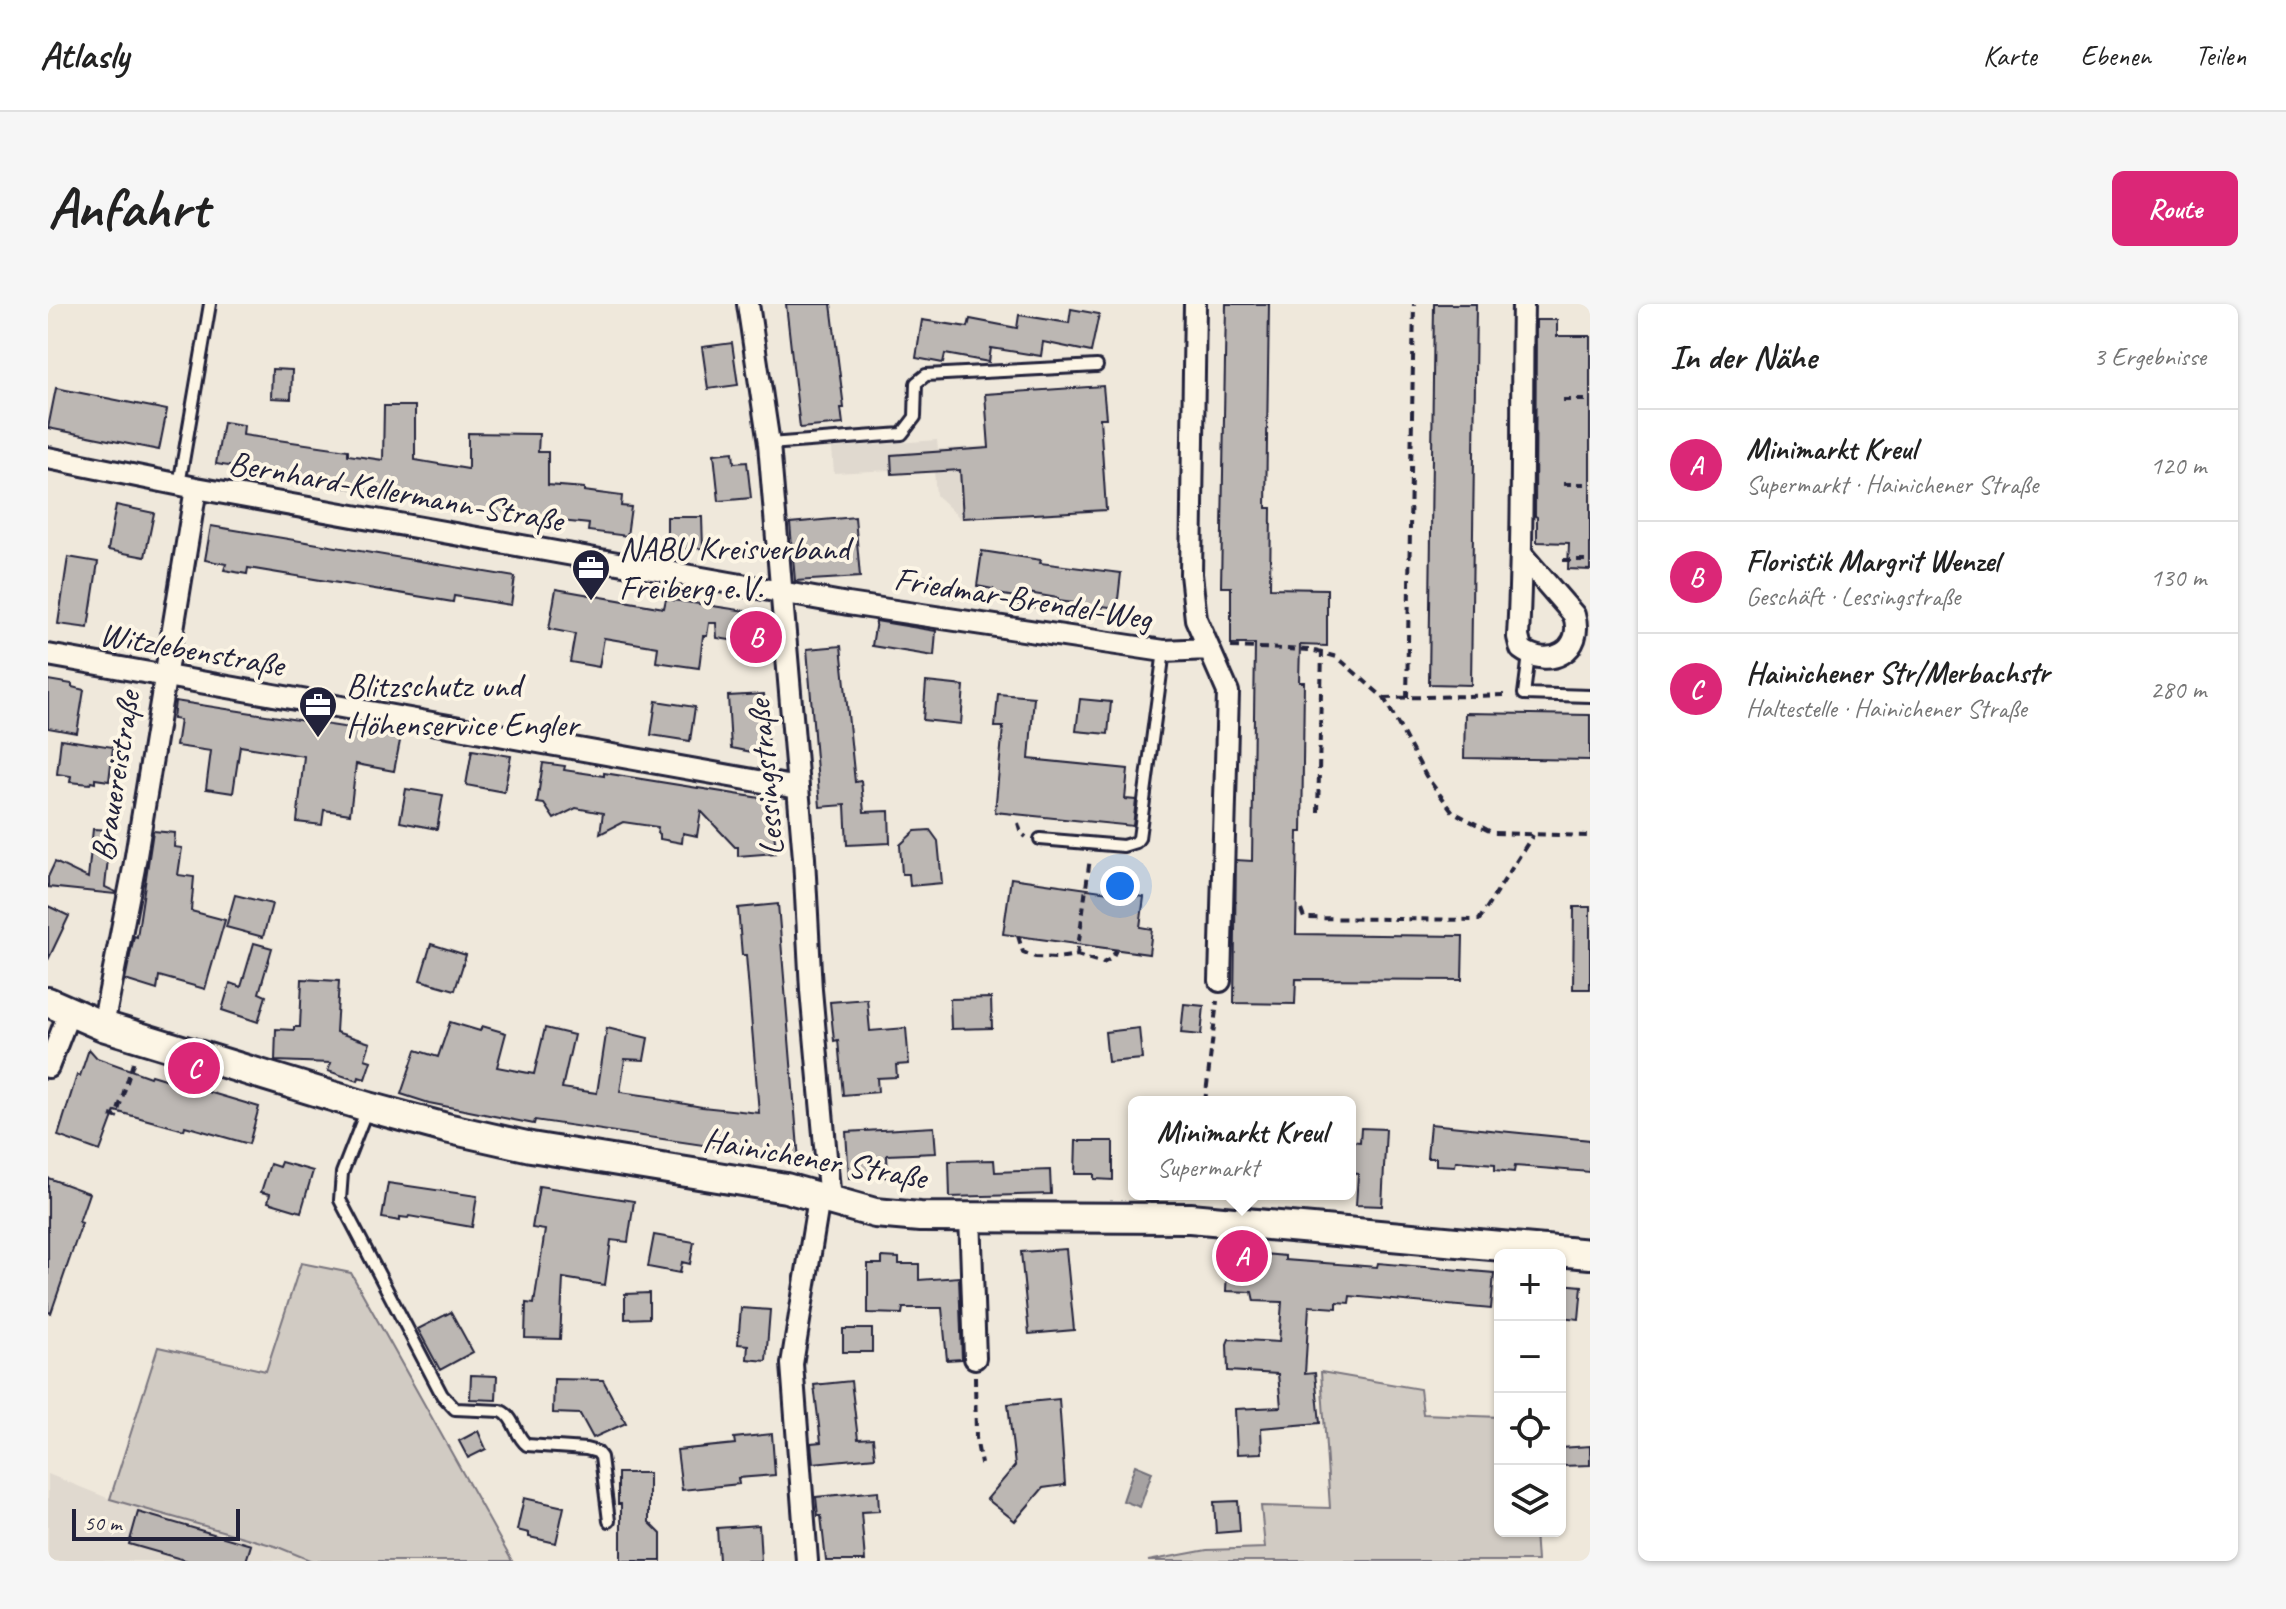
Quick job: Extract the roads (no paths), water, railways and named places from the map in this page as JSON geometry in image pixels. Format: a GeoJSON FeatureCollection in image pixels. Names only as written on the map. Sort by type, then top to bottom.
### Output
{"type":"FeatureCollection","features":[{"type":"Feature","properties":{"kind":"main road","name":"Hainichener Straße"},"geometry":{"type":"LineString","coordinates":[[59,1007],[103,1026],[368,1107],[531,1147],[786,1188],[875,1213],[920,1217],[1190,1218],[1590,1254]]}},
{"type":"Feature","properties":{"kind":"street","name":"Lessingstraße"},"geometry":{"type":"LineString","coordinates":[[748,304],[769,444],[798,788],[825,1200],[792,1364],[807,1561]]}},
{"type":"Feature","properties":{"kind":"street","name":"Friedmar-Brendel-Weg"},"geometry":{"type":"LineString","coordinates":[[1195,304],[1191,574],[1196,619],[1228,692],[1220,981]]}},
{"type":"Feature","properties":{"kind":"street"},"geometry":{"type":"LineString","coordinates":[[1523,304],[1520,471],[1523,556],[1518,637],[1521,649],[1529,655],[1546,659],[1556,656],[1576,639],[1578,627],[1574,615],[1523,556]]}},
{"type":"Feature","properties":{"kind":"street","name":"Bernhard-Kellermann-Straße"},"geometry":{"type":"LineString","coordinates":[[48,458],[188,486],[781,591]]}},
{"type":"Feature","properties":{"kind":"street","name":"Brauereistraße"},"geometry":{"type":"LineString","coordinates":[[103,1026],[134,868],[188,486]]}},
{"type":"Feature","properties":{"kind":"street","name":"Friedmar-Brendel-Weg"},"geometry":{"type":"LineString","coordinates":[[781,591],[1164,651],[1208,649]]}},
{"type":"Feature","properties":{"kind":"street","name":"Witzlebenstraße"},"geometry":{"type":"LineString","coordinates":[[48,655],[798,788]]}},
{"type":"Feature","properties":{"kind":"street"},"geometry":{"type":"LineString","coordinates":[[48,1067],[59,1007]]}},
{"type":"Feature","properties":{"kind":"street"},"geometry":{"type":"LineString","coordinates":[[970,1215],[975,1358]]}},
{"type":"Feature","properties":{"kind":"lane"},"geometry":{"type":"LineString","coordinates":[[188,486],[210,304]]}},
{"type":"Feature","properties":{"kind":"lane"},"geometry":{"type":"LineString","coordinates":[[769,444],[902,434],[915,417],[916,383],[926,375],[1097,366]]}},
{"type":"Feature","properties":{"kind":"lane"},"geometry":{"type":"LineString","coordinates":[[1040,839],[1123,846],[1139,838],[1164,651]]}},
{"type":"Feature","properties":{"kind":"lane"},"geometry":{"type":"LineString","coordinates":[[1529,655],[1524,694],[1590,696]]}},
{"type":"Feature","properties":{"kind":"lane"},"geometry":{"type":"LineString","coordinates":[[368,1107],[342,1173],[340,1200],[442,1395],[455,1409],[505,1413],[527,1445],[597,1452],[601,1457],[609,1521]]}},
{"type":"Feature","properties":{"kind":"place","name":"NABU Kreisverband Freiberg e.V."},"geometry":{"type":"Point","coordinates":[591,602]}},
{"type":"Feature","properties":{"kind":"place","name":"Floristik Margrit Wenzel"},"geometry":{"type":"Point","coordinates":[756,637]}},
{"type":"Feature","properties":{"kind":"place","name":"Blitzschutz und Höhenservice Engler"},"geometry":{"type":"Point","coordinates":[318,739]}},
{"type":"Feature","properties":{"kind":"place","name":"Hainichener Str/Merbachstr"},"geometry":{"type":"Point","coordinates":[194,1068]}},
{"type":"Feature","properties":{"kind":"place","name":"Minimarkt Kreul"},"geometry":{"type":"Point","coordinates":[1242,1256]}}]}
